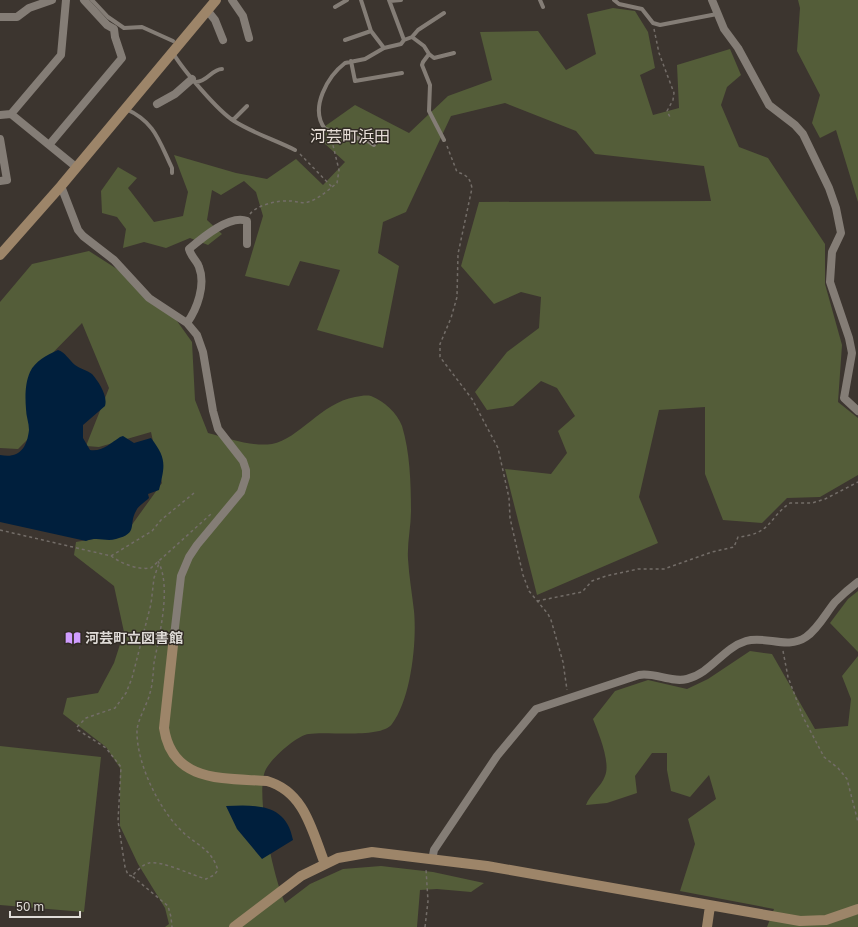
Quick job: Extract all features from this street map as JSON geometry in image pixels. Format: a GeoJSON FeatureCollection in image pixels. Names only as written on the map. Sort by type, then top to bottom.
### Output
{"type":"FeatureCollection","features":[{"type":"Feature","properties":{"kind":"street"},"geometry":{"type":"LineString","coordinates":[[0,17],[17,17],[29,8],[52,0]]}},
{"type":"Feature","properties":{"kind":"street"},"geometry":{"type":"LineString","coordinates":[[11,114],[61,55],[66,0]]}},
{"type":"Feature","properties":{"kind":"street"},"geometry":{"type":"LineString","coordinates":[[49,145],[122,58],[114,37],[114,29],[107,25],[84,0]]}},
{"type":"Feature","properties":{"kind":"street"},"geometry":{"type":"LineString","coordinates":[[0,255],[76,168],[216,0]]}},
{"type":"Feature","properties":{"kind":"street"},"geometry":{"type":"LineString","coordinates":[[232,0],[243,16],[249,38]]}},
{"type":"Feature","properties":{"kind":"street"},"geometry":{"type":"LineString","coordinates":[[712,0],[724,29],[738,48],[769,105],[795,125],[803,134],[829,188],[841,229],[832,252],[830,282],[849,338],[852,353],[844,398],[858,411]]}},
{"type":"Feature","properties":{"kind":"street"},"geometry":{"type":"LineString","coordinates":[[207,10],[215,20],[223,40]]}},
{"type":"Feature","properties":{"kind":"street"},"geometry":{"type":"LineString","coordinates":[[157,104],[194,81]]}},
{"type":"Feature","properties":{"kind":"street"},"geometry":{"type":"LineString","coordinates":[[0,115],[11,114],[76,168]]}},
{"type":"Feature","properties":{"kind":"street"},"geometry":{"type":"LineString","coordinates":[[0,139],[7,180],[0,180]]}},
{"type":"Feature","properties":{"kind":"street"},"geometry":{"type":"LineString","coordinates":[[60,186],[78,230],[83,236],[114,260],[149,298],[187,324],[200,341],[213,411],[218,429],[242,461],[246,470],[246,476],[241,492],[197,545],[189,557],[181,576],[164,728],[166,741],[177,761],[196,773],[267,781],[291,793],[306,813],[325,864]]}},
{"type":"Feature","properties":{"kind":"street"},"geometry":{"type":"LineString","coordinates":[[187,324],[195,311],[202,281],[199,266],[191,258],[189,249],[214,228],[244,220],[247,222],[247,244]]}},
{"type":"Feature","properties":{"kind":"street"},"geometry":{"type":"LineString","coordinates":[[430,860],[434,850],[497,756],[536,709],[646,674],[673,680],[688,679],[702,672],[728,650],[745,642],[762,639],[783,643],[800,641],[810,634],[839,599],[858,582]]}},
{"type":"Feature","properties":{"kind":"street"},"geometry":{"type":"LineString","coordinates":[[234,927],[301,876],[347,855],[372,852],[539,874],[710,906],[812,922],[838,917],[858,909]]}},
{"type":"Feature","properties":{"kind":"street"},"geometry":{"type":"LineString","coordinates":[[707,927],[710,906]]}},
{"type":"Feature","properties":{"kind":"lane"},"geometry":{"type":"LineString","coordinates":[[92,0],[108,17],[124,28],[142,27],[173,41]]}},
{"type":"Feature","properties":{"kind":"lane"},"geometry":{"type":"LineString","coordinates":[[335,7],[347,0]]}},
{"type":"Feature","properties":{"kind":"lane"},"geometry":{"type":"LineString","coordinates":[[361,0],[371,31],[384,48]]}},
{"type":"Feature","properties":{"kind":"lane"},"geometry":{"type":"LineString","coordinates":[[401,0],[389,1],[404,40]]}},
{"type":"Feature","properties":{"kind":"lane"},"geometry":{"type":"LineString","coordinates":[[540,0],[542,7]]}},
{"type":"Feature","properties":{"kind":"lane"},"geometry":{"type":"LineString","coordinates":[[614,0],[619,4],[642,9],[653,23],[665,25],[717,14]]}},
{"type":"Feature","properties":{"kind":"lane"},"geometry":{"type":"LineString","coordinates":[[374,145],[368,141],[325,129],[321,122],[319,106],[322,94],[341,66],[351,61],[365,59],[384,48],[395,46],[412,37],[418,30],[444,13]]}},
{"type":"Feature","properties":{"kind":"lane"},"geometry":{"type":"LineString","coordinates":[[345,40],[371,31]]}},
{"type":"Feature","properties":{"kind":"lane"},"geometry":{"type":"LineString","coordinates":[[412,37],[424,46],[434,58],[454,53]]}},
{"type":"Feature","properties":{"kind":"lane"},"geometry":{"type":"LineString","coordinates":[[173,52],[194,81],[233,120],[251,131],[267,136],[295,150]]}},
{"type":"Feature","properties":{"kind":"lane"},"geometry":{"type":"LineString","coordinates":[[430,54],[423,62],[422,66],[430,85],[429,111],[444,140]]}},
{"type":"Feature","properties":{"kind":"lane"},"geometry":{"type":"LineString","coordinates":[[351,61],[355,81],[402,73]]}},
{"type":"Feature","properties":{"kind":"lane"},"geometry":{"type":"LineString","coordinates":[[194,81],[203,81],[218,69],[222,69]]}},
{"type":"Feature","properties":{"kind":"lane"},"geometry":{"type":"LineString","coordinates":[[233,120],[247,106]]}},
{"type":"Feature","properties":{"kind":"lane"},"geometry":{"type":"LineString","coordinates":[[125,109],[135,113],[151,126],[172,168],[172,173]]}},
{"type":"Feature","properties":{"kind":"path"},"geometry":{"type":"LineString","coordinates":[[653,23],[659,53],[674,93],[674,97],[667,111],[670,117]]}},
{"type":"Feature","properties":{"kind":"path"},"geometry":{"type":"LineString","coordinates":[[244,220],[252,210],[269,203],[290,200],[300,203],[308,202],[318,198],[337,183],[339,170],[329,131]]}},
{"type":"Feature","properties":{"kind":"path"},"geometry":{"type":"LineString","coordinates":[[444,140],[457,172],[464,174],[470,180],[472,188],[458,254],[457,298],[451,318],[440,344],[440,357],[472,399],[498,448],[509,498],[510,518],[523,575],[530,591],[548,614],[555,633],[563,662],[568,698]]}},
{"type":"Feature","properties":{"kind":"path"},"geometry":{"type":"LineString","coordinates":[[295,150],[306,159],[332,187]]}},
{"type":"Feature","properties":{"kind":"path"},"geometry":{"type":"LineString","coordinates":[[537,601],[582,592],[592,580],[606,576],[638,570],[664,568],[712,552],[734,547],[738,537],[754,535],[766,528],[790,503],[812,503],[825,499],[858,482]]}},
{"type":"Feature","properties":{"kind":"path"},"geometry":{"type":"LineString","coordinates":[[111,556],[152,531],[161,520],[194,493]]}},
{"type":"Feature","properties":{"kind":"path"},"geometry":{"type":"LineString","coordinates":[[0,530],[111,556],[118,561],[145,569],[151,568],[159,562],[210,515],[218,513],[223,515]]}},
{"type":"Feature","properties":{"kind":"path"},"geometry":{"type":"LineString","coordinates":[[132,876],[145,864],[151,862],[206,879],[214,875],[218,870],[208,850],[186,835],[167,814],[152,789],[140,749],[137,729],[151,691],[161,626],[163,588],[159,562]]}},
{"type":"Feature","properties":{"kind":"path"},"geometry":{"type":"LineString","coordinates":[[159,562],[154,578],[150,604],[132,678],[126,693],[115,708],[86,718],[78,727],[78,730],[106,748],[121,767],[118,821],[125,867],[128,875],[132,876],[168,906],[172,927]]}},
{"type":"Feature","properties":{"kind":"path"},"geometry":{"type":"LineString","coordinates":[[783,643],[788,676],[803,717],[824,757],[838,768],[847,780],[858,822]]}},
{"type":"Feature","properties":{"kind":"path"},"geometry":{"type":"LineString","coordinates":[[425,927],[430,860]]}},
{"type":"Feature","properties":{"kind":"green space"},"geometry":{"type":"Polygon","coordinates":[[[798,0],[858,0],[858,202],[836,130],[820,138],[812,123],[820,95],[797,51],[800,8],[798,0]]]}},
{"type":"Feature","properties":{"kind":"green space"},"geometry":{"type":"Polygon","coordinates":[[[613,8],[635,11],[648,32],[655,68],[640,75],[653,115],[679,108],[677,65],[730,49],[741,75],[727,87],[721,105],[739,147],[768,158],[825,244],[825,284],[842,345],[838,402],[858,418],[858,475],[820,497],[787,498],[762,523],[723,520],[705,474],[705,407],[659,410],[639,497],[658,543],[537,595],[505,469],[551,474],[567,453],[558,431],[575,416],[557,388],[541,381],[513,406],[487,410],[475,392],[507,352],[539,328],[541,297],[521,292],[494,304],[461,266],[479,202],[711,201],[704,166],[595,154],[576,131],[505,103],[451,116],[406,212],[383,222],[378,253],[399,266],[383,348],[317,330],[340,270],[300,261],[289,286],[245,276],[263,216],[256,192],[244,181],[221,195],[212,190],[207,220],[222,234],[208,245],[190,238],[166,248],[144,242],[123,248],[126,229],[117,217],[102,213],[101,191],[118,167],[137,178],[128,188],[154,222],[183,216],[188,192],[174,155],[236,173],[267,179],[296,159],[323,185],[345,162],[314,134],[355,105],[409,133],[448,96],[492,80],[480,32],[538,31],[566,70],[596,54],[587,14],[613,8]]]}},
{"type":"Feature","properties":{"kind":"green space"},"geometry":{"type":"Polygon","coordinates":[[[89,251],[117,269],[167,307],[192,342],[195,400],[208,433],[248,443],[264,445],[272,444],[282,441],[292,435],[331,406],[355,397],[365,396],[376,398],[385,404],[400,421],[405,436],[410,468],[411,511],[408,559],[415,624],[411,670],[404,700],[399,713],[392,724],[386,729],[353,734],[317,733],[304,735],[298,738],[279,753],[269,764],[263,780],[262,796],[271,856],[285,903],[310,884],[343,869],[381,866],[433,872],[484,883],[471,892],[437,889],[420,890],[417,927],[165,927],[169,924],[165,908],[138,864],[120,826],[120,768],[106,747],[63,714],[67,698],[98,693],[114,663],[124,632],[114,586],[74,555],[76,542],[126,533],[162,483],[151,432],[99,447],[86,446],[109,388],[82,323],[28,378],[31,436],[18,449],[0,448],[0,302],[32,264],[89,251]]]}},
{"type":"Feature","properties":{"kind":"green space"},"geometry":{"type":"Polygon","coordinates":[[[858,591],[858,652],[830,623],[848,599],[858,591]]]}},
{"type":"Feature","properties":{"kind":"green space"},"geometry":{"type":"Polygon","coordinates":[[[750,651],[772,654],[815,729],[848,726],[851,699],[842,676],[858,656],[858,927],[767,927],[774,909],[680,891],[695,844],[688,819],[716,799],[709,775],[690,797],[671,791],[667,770],[667,753],[652,753],[635,776],[637,793],[607,803],[586,805],[590,797],[601,784],[606,770],[603,747],[593,719],[615,691],[648,680],[687,689],[708,679],[750,651]]]}},
{"type":"Feature","properties":{"kind":"green space"},"geometry":{"type":"Polygon","coordinates":[[[0,746],[101,757],[84,912],[0,905],[0,746]]]}},
{"type":"Feature","properties":{"kind":"water"},"geometry":{"type":"Polygon","coordinates":[[[58,350],[65,354],[79,368],[92,374],[100,385],[104,394],[106,402],[105,406],[83,425],[83,438],[90,450],[98,450],[123,436],[134,443],[151,438],[160,451],[163,462],[163,474],[159,490],[148,494],[149,498],[136,511],[132,528],[128,534],[123,537],[108,540],[94,539],[86,541],[0,522],[0,455],[7,456],[17,454],[24,447],[29,430],[26,412],[26,385],[28,376],[32,368],[38,362],[58,350]]]}},
{"type":"Feature","properties":{"kind":"water"},"geometry":{"type":"Polygon","coordinates":[[[226,806],[259,807],[277,813],[284,819],[293,840],[262,859],[237,829],[226,806]]]}},
{"type":"Feature","properties":{"kind":"place","name":"河芸町立図書館"},"geometry":{"type":"Point","coordinates":[73,638]}},
{"type":"Feature","properties":{"kind":"district","name":"河芸町浜田"},"geometry":{"type":"Point","coordinates":[350,136]}}]}
